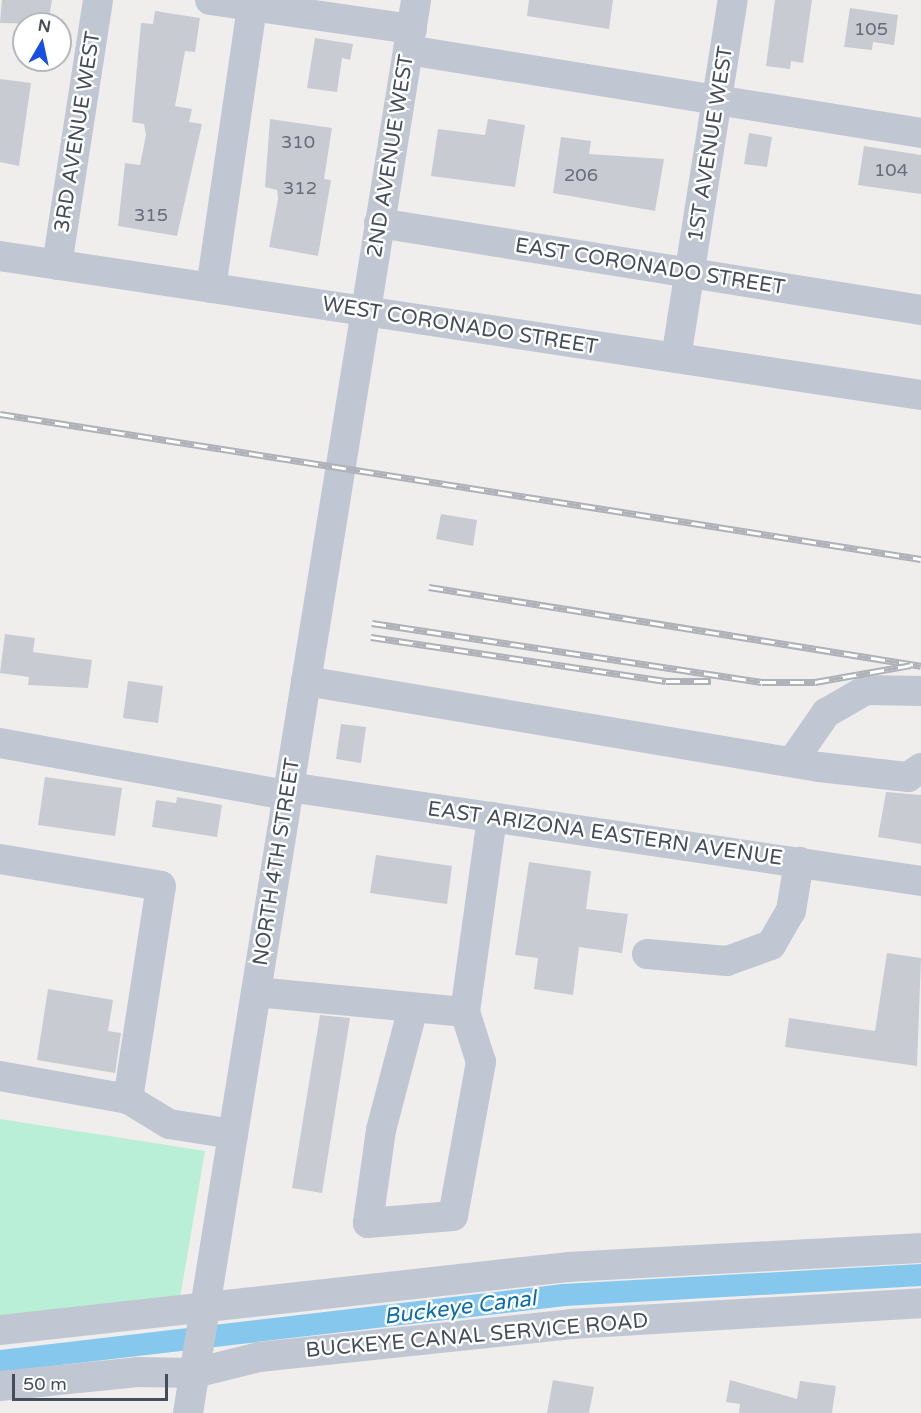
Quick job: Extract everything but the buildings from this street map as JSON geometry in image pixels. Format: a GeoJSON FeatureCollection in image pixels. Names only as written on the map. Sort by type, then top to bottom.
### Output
{"type":"FeatureCollection","features":[{"type":"Feature","properties":{"kind":"street","name":"3RD AVENUE WEST"},"geometry":{"type":"LineString","coordinates":[[57,265],[98,0]]}},
{"type":"Feature","properties":{"kind":"street"},"geometry":{"type":"LineString","coordinates":[[210,0],[412,26],[718,100],[921,133]]}},
{"type":"Feature","properties":{"kind":"street","name":"1ST AVENUE WEST"},"geometry":{"type":"LineString","coordinates":[[676,358],[733,0]]}},
{"type":"Feature","properties":{"kind":"street"},"geometry":{"type":"LineString","coordinates":[[211,288],[252,6]]}},
{"type":"Feature","properties":{"kind":"street","name":"2ND AVENUE WEST"},"geometry":{"type":"LineString","coordinates":[[366,311],[412,26]]}},
{"type":"Feature","properties":{"kind":"street","name":"EAST CORONADO STREET"},"geometry":{"type":"LineString","coordinates":[[379,223],[690,275],[921,310]]}},
{"type":"Feature","properties":{"kind":"street","name":"WEST CORONADO STREET"},"geometry":{"type":"LineString","coordinates":[[0,256],[921,395]]}},
{"type":"Feature","properties":{"kind":"street","name":"NORTH 4TH STREET"},"geometry":{"type":"LineString","coordinates":[[188,1413],[366,311]]}},
{"type":"Feature","properties":{"kind":"street"},"geometry":{"type":"LineString","coordinates":[[306,681],[792,762],[908,777],[921,768]]}},
{"type":"Feature","properties":{"kind":"street"},"geometry":{"type":"LineString","coordinates":[[792,762],[826,713],[866,690],[921,691]]}},
{"type":"Feature","properties":{"kind":"street","name":"EAST ARIZONA EASTERN AVENUE"},"geometry":{"type":"LineString","coordinates":[[0,743],[288,791],[492,817],[921,881]]}},
{"type":"Feature","properties":{"kind":"street"},"geometry":{"type":"LineString","coordinates":[[413,1008],[381,1130],[368,1222],[453,1216],[481,1062],[465,1012],[492,817]]}},
{"type":"Feature","properties":{"kind":"street"},"geometry":{"type":"LineString","coordinates":[[0,859],[161,886],[128,1099]]}},
{"type":"Feature","properties":{"kind":"street"},"geometry":{"type":"LineString","coordinates":[[647,954],[727,961],[771,945],[791,911],[799,862]]}},
{"type":"Feature","properties":{"kind":"street"},"geometry":{"type":"LineString","coordinates":[[256,992],[465,1012]]}},
{"type":"Feature","properties":{"kind":"street"},"geometry":{"type":"LineString","coordinates":[[0,1076],[128,1099],[169,1124],[233,1134]]}},
{"type":"Feature","properties":{"kind":"street"},"geometry":{"type":"LineString","coordinates":[[0,1330],[204,1316],[568,1267],[921,1248]]}},
{"type":"Feature","properties":{"kind":"street","name":"BUCKEYE CANAL SERVICE ROAD"},"geometry":{"type":"LineString","coordinates":[[0,1386],[196,1367],[259,1357],[571,1324],[921,1303]]}},
{"type":"Feature","properties":{"kind":"green space"},"geometry":{"type":"Polygon","coordinates":[[[0,1119],[205,1151],[179,1304],[0,1319],[0,1119]]]}},
{"type":"Feature","properties":{"kind":"waterway","name":"Buckeye Canal"},"geometry":{"type":"LineString","coordinates":[[0,1361],[564,1295],[921,1275]]}},
{"type":"Feature","properties":{"kind":"railway"},"geometry":{"type":"LineString","coordinates":[[0,414],[921,559]]}},
{"type":"Feature","properties":{"kind":"railway"},"geometry":{"type":"LineString","coordinates":[[429,587],[921,666]]}},
{"type":"Feature","properties":{"kind":"railway"},"geometry":{"type":"LineString","coordinates":[[372,623],[762,682],[815,682],[911,665]]}},
{"type":"Feature","properties":{"kind":"railway"},"geometry":{"type":"LineString","coordinates":[[371,637],[666,681],[711,681]]}}]}
